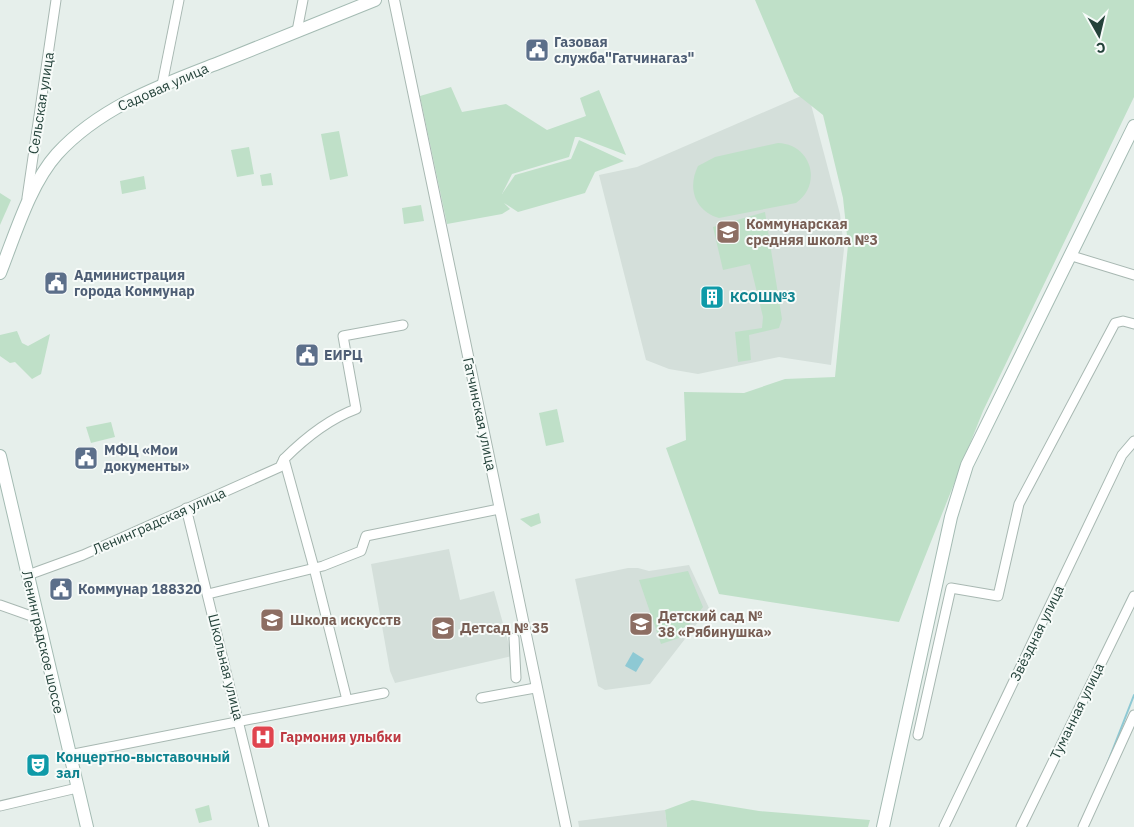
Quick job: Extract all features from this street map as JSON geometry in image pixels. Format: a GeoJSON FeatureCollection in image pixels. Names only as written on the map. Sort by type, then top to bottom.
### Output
{"type":"FeatureCollection","features":[{"type":"Feature","properties":{"kind":"main road","name":"Садовая улица"},"geometry":{"type":"LineString","coordinates":[[0,273],[27,206],[50,164],[71,142],[118,106],[162,85],[375,0]]}},
{"type":"Feature","properties":{"kind":"main road"},"geometry":{"type":"LineString","coordinates":[[882,827],[952,517],[967,465],[1072,256],[1134,126]]}},
{"type":"Feature","properties":{"kind":"main road","name":"Ленинградское шоссе"},"geometry":{"type":"LineString","coordinates":[[0,456],[87,827]]}},
{"type":"Feature","properties":{"kind":"street","name":"Сельская улица"},"geometry":{"type":"LineString","coordinates":[[27,206],[56,0]]}},
{"type":"Feature","properties":{"kind":"street"},"geometry":{"type":"LineString","coordinates":[[162,85],[179,0]]}},
{"type":"Feature","properties":{"kind":"street"},"geometry":{"type":"LineString","coordinates":[[298,31],[303,0]]}},
{"type":"Feature","properties":{"kind":"street","name":"Гатчинская улица"},"geometry":{"type":"LineString","coordinates":[[394,0],[566,827]]}},
{"type":"Feature","properties":{"kind":"street"},"geometry":{"type":"LineString","coordinates":[[1072,256],[1134,275]]}},
{"type":"Feature","properties":{"kind":"street"},"geometry":{"type":"LineString","coordinates":[[918,735],[951,588],[998,596],[1019,504],[1115,323],[1123,321],[1134,324]]}},
{"type":"Feature","properties":{"kind":"street","name":"Ленинградская улица"},"geometry":{"type":"LineString","coordinates":[[28,574],[82,555],[280,467],[284,459],[301,444],[339,415],[356,409],[343,336],[403,325]]}},
{"type":"Feature","properties":{"kind":"street","name":"Звёздная улица"},"geometry":{"type":"LineString","coordinates":[[944,827],[1122,455],[1134,441]]}},
{"type":"Feature","properties":{"kind":"street"},"geometry":{"type":"LineString","coordinates":[[284,459],[347,700]]}},
{"type":"Feature","properties":{"kind":"street","name":"Школьная улица"},"geometry":{"type":"LineString","coordinates":[[186,508],[264,827]]}},
{"type":"Feature","properties":{"kind":"street"},"geometry":{"type":"LineString","coordinates":[[208,594],[314,568],[361,552],[366,536],[499,510]]}},
{"type":"Feature","properties":{"kind":"street","name":"Туманная улица"},"geometry":{"type":"LineString","coordinates":[[1021,827],[1134,596]]}},
{"type":"Feature","properties":{"kind":"street"},"geometry":{"type":"LineString","coordinates":[[0,605],[38,618]]}},
{"type":"Feature","properties":{"kind":"street"},"geometry":{"type":"LineString","coordinates":[[514,638],[516,678]]}},
{"type":"Feature","properties":{"kind":"street"},"geometry":{"type":"LineString","coordinates":[[481,698],[536,688]]}},
{"type":"Feature","properties":{"kind":"street"},"geometry":{"type":"LineString","coordinates":[[69,755],[384,693]]}},
{"type":"Feature","properties":{"kind":"street"},"geometry":{"type":"LineString","coordinates":[[1083,827],[1134,715]]}},
{"type":"Feature","properties":{"kind":"street"},"geometry":{"type":"LineString","coordinates":[[0,806],[77,788]]}},
{"type":"Feature","properties":{"kind":"shaded area","name":"Коммунарская средняя школа №3"},"geometry":{"type":"Polygon","coordinates":[[[808,93],[840,214],[844,249],[831,365],[779,357],[698,374],[669,369],[646,360],[599,175],[637,167],[808,93]]]}},
{"type":"Feature","properties":{"kind":"shaded area","name":"Детсад № 35"},"geometry":{"type":"Polygon","coordinates":[[[449,549],[460,600],[494,591],[512,656],[395,683],[390,671],[371,564],[449,549]]]}},
{"type":"Feature","properties":{"kind":"shaded area","name":"Детский сад № 38 «Рябинушка»"},"geometry":{"type":"Polygon","coordinates":[[[689,565],[709,608],[650,684],[605,690],[598,686],[575,579],[628,568],[649,571],[689,565]]]}},
{"type":"Feature","properties":{"kind":"shaded area"},"geometry":{"type":"Polygon","coordinates":[[[665,810],[667,827],[579,827],[578,821],[665,810]]]}},
{"type":"Feature","properties":{"kind":"green space"},"geometry":{"type":"Polygon","coordinates":[[[755,0],[1134,0],[1134,97],[983,411],[899,622],[719,594],[666,448],[686,440],[684,392],[744,393],[785,379],[835,377],[848,245],[843,198],[823,115],[794,92],[755,0]]]}},
{"type":"Feature","properties":{"kind":"green space"},"geometry":{"type":"Polygon","coordinates":[[[451,87],[462,112],[506,104],[547,130],[586,116],[580,98],[599,90],[626,155],[575,137],[569,157],[512,174],[502,194],[515,175],[571,159],[579,140],[624,161],[595,172],[585,193],[518,212],[504,203],[510,209],[502,214],[447,224],[420,96],[451,87]]]}},
{"type":"Feature","properties":{"kind":"green space"},"geometry":{"type":"Polygon","coordinates":[[[339,131],[348,176],[330,180],[321,134],[339,131]]]}},
{"type":"Feature","properties":{"kind":"green space"},"geometry":{"type":"Polygon","coordinates":[[[778,143],[789,145],[799,150],[810,166],[809,186],[796,203],[719,218],[704,210],[695,198],[693,190],[693,182],[698,166],[715,157],[778,143]]]}},
{"type":"Feature","properties":{"kind":"green space"},"geometry":{"type":"Polygon","coordinates":[[[249,147],[254,174],[237,177],[231,150],[249,147]]]}},
{"type":"Feature","properties":{"kind":"green space"},"geometry":{"type":"Polygon","coordinates":[[[271,173],[273,185],[262,186],[260,175],[271,173]]]}},
{"type":"Feature","properties":{"kind":"green space"},"geometry":{"type":"Polygon","coordinates":[[[144,176],[146,189],[122,194],[120,181],[144,176]]]}},
{"type":"Feature","properties":{"kind":"green space"},"geometry":{"type":"Polygon","coordinates":[[[0,193],[11,200],[0,225],[0,193]]]}},
{"type":"Feature","properties":{"kind":"green space"},"geometry":{"type":"Polygon","coordinates":[[[421,205],[424,221],[404,224],[402,208],[421,205]]]}},
{"type":"Feature","properties":{"kind":"green space"},"geometry":{"type":"Polygon","coordinates":[[[765,212],[782,319],[779,328],[749,335],[751,360],[738,362],[735,332],[762,328],[763,317],[750,264],[723,270],[713,227],[765,212]]]}},
{"type":"Feature","properties":{"kind":"green space"},"geometry":{"type":"Polygon","coordinates":[[[17,331],[22,343],[28,346],[50,334],[41,374],[32,379],[15,362],[10,363],[0,356],[0,335],[17,331]]]}},
{"type":"Feature","properties":{"kind":"green space"},"geometry":{"type":"Polygon","coordinates":[[[557,409],[564,442],[546,446],[539,413],[557,409]]]}},
{"type":"Feature","properties":{"kind":"green space"},"geometry":{"type":"Polygon","coordinates":[[[111,422],[115,437],[91,443],[86,427],[111,422]]]}},
{"type":"Feature","properties":{"kind":"green space"},"geometry":{"type":"Polygon","coordinates":[[[539,513],[541,523],[531,527],[520,519],[539,513]]]}},
{"type":"Feature","properties":{"kind":"green space"},"geometry":{"type":"Polygon","coordinates":[[[688,571],[703,607],[679,638],[661,644],[639,580],[688,571]]]}},
{"type":"Feature","properties":{"kind":"green space"},"geometry":{"type":"Polygon","coordinates":[[[692,800],[759,811],[870,820],[868,827],[667,827],[665,810],[692,800]]]}},
{"type":"Feature","properties":{"kind":"green space"},"geometry":{"type":"Polygon","coordinates":[[[209,805],[212,820],[199,823],[195,809],[209,805]]]}},
{"type":"Feature","properties":{"kind":"water"},"geometry":{"type":"Polygon","coordinates":[[[633,652],[644,659],[636,672],[625,666],[633,652]]]}},
{"type":"Feature","properties":{"kind":"waterway"},"geometry":{"type":"LineString","coordinates":[[1106,767],[1134,695]]}},
{"type":"Feature","properties":{"kind":"place","name":"Газовая служба\"Гатчинагаз\""},"geometry":{"type":"Point","coordinates":[537,50]}},
{"type":"Feature","properties":{"kind":"place","name":"Коммунарская средняя школа №3"},"geometry":{"type":"Point","coordinates":[728,232]}},
{"type":"Feature","properties":{"kind":"place","name":"Администрация города Коммунар"},"geometry":{"type":"Point","coordinates":[56,283]}},
{"type":"Feature","properties":{"kind":"place","name":"КСОШ№3"},"geometry":{"type":"Point","coordinates":[712,297]}},
{"type":"Feature","properties":{"kind":"place","name":"ЕИРЦ"},"geometry":{"type":"Point","coordinates":[307,355]}},
{"type":"Feature","properties":{"kind":"place","name":"МФЦ «Мои документы»"},"geometry":{"type":"Point","coordinates":[86,458]}},
{"type":"Feature","properties":{"kind":"place","name":"Коммунар 188320"},"geometry":{"type":"Point","coordinates":[61,589]}},
{"type":"Feature","properties":{"kind":"place","name":"Школа искусств"},"geometry":{"type":"Point","coordinates":[272,620]}},
{"type":"Feature","properties":{"kind":"place","name":"Детский сад № 38 «Рябинушка»"},"geometry":{"type":"Point","coordinates":[641,624]}},
{"type":"Feature","properties":{"kind":"place","name":"Детсад № 35"},"geometry":{"type":"Point","coordinates":[443,628]}},
{"type":"Feature","properties":{"kind":"place","name":"Гармония улыбки"},"geometry":{"type":"Point","coordinates":[263,737]}},
{"type":"Feature","properties":{"kind":"place","name":"Концертно-выставочный зал"},"geometry":{"type":"Point","coordinates":[38,765]}}]}
